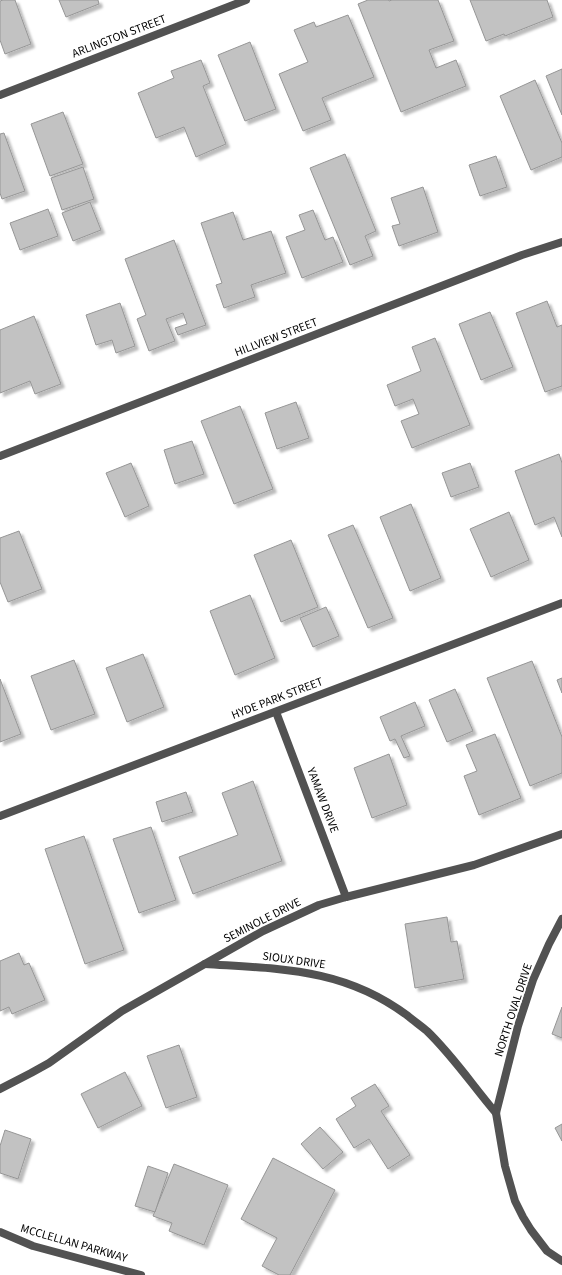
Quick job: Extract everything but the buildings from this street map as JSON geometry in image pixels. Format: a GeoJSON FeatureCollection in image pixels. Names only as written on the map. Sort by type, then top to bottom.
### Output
{"type":"FeatureCollection","features":[{"type":"Feature","properties":{"kind":"street","name":"ARLINGTON STREET"},"geometry":{"type":"LineString","coordinates":[[0,95],[246,0]]}},
{"type":"Feature","properties":{"kind":"street","name":"HILLVIEW STREET"},"geometry":{"type":"LineString","coordinates":[[0,456],[508,261],[562,242]]}},
{"type":"Feature","properties":{"kind":"street","name":"HYDE PARK STREET"},"geometry":{"type":"LineString","coordinates":[[0,816],[562,603]]}},
{"type":"Feature","properties":{"kind":"street","name":"YAMAW DRIVE"},"geometry":{"type":"LineString","coordinates":[[276,712],[346,897]]}},
{"type":"Feature","properties":{"kind":"street","name":"SEMINOLE DRIVE"},"geometry":{"type":"LineString","coordinates":[[0,1089],[48,1063],[122,1011],[263,931],[319,905],[474,865],[562,834]]}},
{"type":"Feature","properties":{"kind":"street","name":"NORTH OVAL DRIVE"},"geometry":{"type":"LineString","coordinates":[[496,1112],[518,1026],[534,980],[549,944],[562,919]]}},
{"type":"Feature","properties":{"kind":"street","name":"SIOUX DRIVE"},"geometry":{"type":"LineString","coordinates":[[205,964],[284,969],[316,974],[339,980],[380,998],[397,1008],[426,1030],[448,1053],[471,1084],[496,1112]]}},
{"type":"Feature","properties":{"kind":"street"},"geometry":{"type":"LineString","coordinates":[[496,1112],[505,1166],[515,1201],[523,1217],[547,1251],[562,1261]]}},
{"type":"Feature","properties":{"kind":"street","name":"MCCLELLAN PARKWAY"},"geometry":{"type":"LineString","coordinates":[[0,1232],[33,1246],[141,1275]]}}]}
